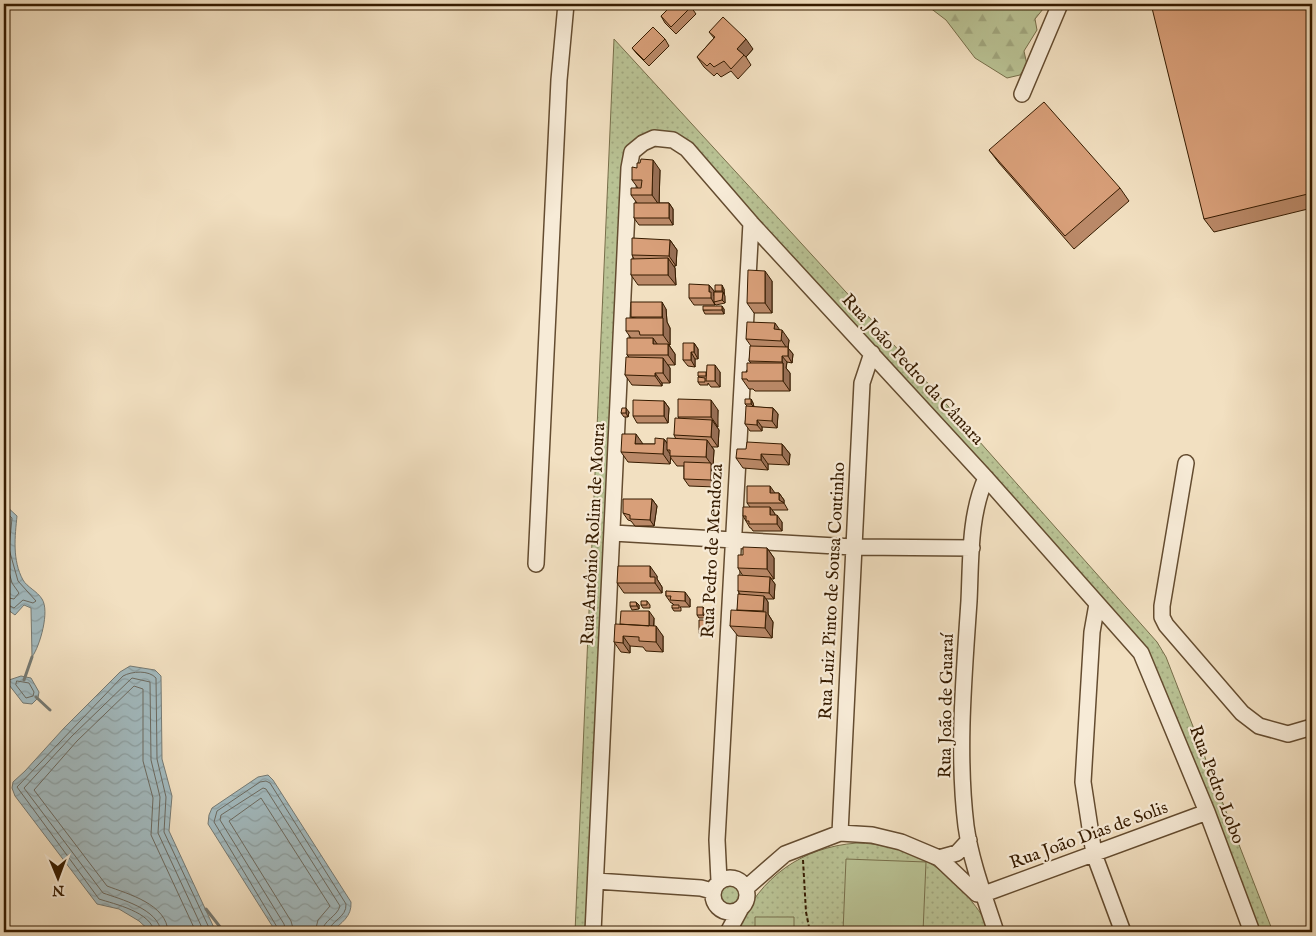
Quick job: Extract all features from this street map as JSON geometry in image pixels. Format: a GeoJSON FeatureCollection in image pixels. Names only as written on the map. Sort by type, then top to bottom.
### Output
{"type":"FeatureCollection","features":[{"type":"Feature","properties":{"kind":"street"},"geometry":{"type":"LineString","coordinates":[[536,564],[559,80],[566,4]]}},
{"type":"Feature","properties":{"kind":"street"},"geometry":{"type":"LineString","coordinates":[[1022,94],[1060,4]]}},
{"type":"Feature","properties":{"kind":"street","name":"Rua João Pedro da Câmara"},"geometry":{"type":"LineString","coordinates":[[643,143],[654,138],[674,140],[687,149],[751,223],[986,478],[1141,653]]}},
{"type":"Feature","properties":{"kind":"street","name":"Rua Antônio Rolim de Moura"},"geometry":{"type":"LineString","coordinates":[[593,932],[629,168],[632,152],[643,143]]}},
{"type":"Feature","properties":{"kind":"street","name":"Rua Pedro de Mendoza"},"geometry":{"type":"LineString","coordinates":[[716,886],[732,538],[751,223]]}},
{"type":"Feature","properties":{"kind":"street","name":"Rua Luiz Pinto de Sousa Coutinho"},"geometry":{"type":"LineString","coordinates":[[840,833],[862,383],[872,353]]}},
{"type":"Feature","properties":{"kind":"street"},"geometry":{"type":"LineString","coordinates":[[1186,463],[1162,606],[1162,617],[1166,625],[1242,713],[1259,726],[1288,734],[1312,727]]}},
{"type":"Feature","properties":{"kind":"street","name":"Rua João de Guaraí"},"geometry":{"type":"LineString","coordinates":[[986,478],[978,495],[972,548],[962,726],[969,840],[996,932]]}},
{"type":"Feature","properties":{"kind":"street"},"geometry":{"type":"LineString","coordinates":[[613,532],[853,547],[972,548]]}},
{"type":"Feature","properties":{"kind":"street"},"geometry":{"type":"LineString","coordinates":[[1097,604],[1092,632],[1082,782],[1094,854],[1123,932]]}},
{"type":"Feature","properties":{"kind":"street","name":"Rua Pedro Lobo"},"geometry":{"type":"LineString","coordinates":[[1141,653],[1207,812],[1252,932]]}},
{"type":"Feature","properties":{"kind":"street","name":"Rua João Dias de Solis"},"geometry":{"type":"LineString","coordinates":[[984,894],[1207,812]]}},
{"type":"Feature","properties":{"kind":"street"},"geometry":{"type":"LineString","coordinates":[[746,888],[785,854],[840,833],[872,836],[901,842],[939,858],[976,894],[984,894]]}},
{"type":"Feature","properties":{"kind":"street"},"geometry":{"type":"LineString","coordinates":[[939,858],[957,853],[969,840]]}},
{"type":"Feature","properties":{"kind":"street"},"geometry":{"type":"LineString","coordinates":[[596,881],[701,888],[716,886],[731,878],[742,883],[746,888],[747,900],[728,932]]}},
{"type":"Feature","properties":{"kind":"street"},"geometry":{"type":"LineString","coordinates":[[716,886],[714,903],[717,908],[719,932]]}},
{"type":"Feature","properties":{"kind":"street"},"geometry":{"type":"LineString","coordinates":[[717,908],[728,913],[740,910]]}},
{"type":"Feature","properties":{"kind":"path"},"geometry":{"type":"LineString","coordinates":[[803,846],[806,912],[810,932]]}},
{"type":"Feature","properties":{"kind":"green space"},"geometry":{"type":"Polygon","coordinates":[[[925,4],[1047,4],[1035,19],[1037,30],[1024,51],[1027,65],[1020,75],[1007,78],[975,58],[946,20],[925,4]]]}},
{"type":"Feature","properties":{"kind":"green space"},"geometry":{"type":"Polygon","coordinates":[[[614,39],[878,327],[1157,642],[1166,657],[1273,932],[1259,932],[1173,709],[1153,663],[1049,542],[864,334],[686,140],[637,143],[589,932],[575,932],[614,39]]]}},
{"type":"Feature","properties":{"kind":"green space"},"geometry":{"type":"Polygon","coordinates":[[[857,843],[890,847],[920,858],[934,866],[959,886],[970,899],[984,918],[988,932],[746,932],[738,928],[758,894],[785,868],[801,858],[818,851],[857,843]]]}},
{"type":"Feature","properties":{"kind":"green space"},"geometry":{"type":"Polygon","coordinates":[[[846,859],[926,862],[923,932],[843,932],[846,859]]]}},
{"type":"Feature","properties":{"kind":"green space"},"geometry":{"type":"Polygon","coordinates":[[[730,881],[740,885],[744,895],[740,905],[730,909],[720,905],[716,895],[720,885],[730,881]]]}},
{"type":"Feature","properties":{"kind":"green space"},"geometry":{"type":"Polygon","coordinates":[[[755,917],[794,917],[794,932],[755,932],[755,917]]]}},
{"type":"Feature","properties":{"kind":"water"},"geometry":{"type":"Polygon","coordinates":[[[4,504],[17,516],[15,548],[17,564],[23,580],[40,596],[44,604],[43,628],[32,657],[31,608],[24,605],[15,615],[4,607],[4,504]]]}},
{"type":"Feature","properties":{"kind":"water"},"geometry":{"type":"Polygon","coordinates":[[[130,666],[155,670],[161,676],[162,759],[172,796],[169,831],[216,932],[151,932],[139,921],[119,909],[97,904],[15,796],[12,788],[13,782],[64,728],[120,672],[130,666]]]}},
{"type":"Feature","properties":{"kind":"water"},"geometry":{"type":"Polygon","coordinates":[[[21,676],[31,678],[39,692],[38,698],[32,704],[23,703],[6,681],[21,676]]]}},
{"type":"Feature","properties":{"kind":"water"},"geometry":{"type":"Polygon","coordinates":[[[268,775],[351,902],[348,916],[331,932],[276,932],[208,824],[212,808],[258,777],[268,775]]]}},
{"type":"Feature","properties":{"kind":"building"},"geometry":{"type":"Polygon","coordinates":[[[673,4],[688,4],[691,7],[671,27],[661,16],[673,4]]]}},
{"type":"Feature","properties":{"kind":"building"},"geometry":{"type":"Polygon","coordinates":[[[1151,4],[1312,4],[1312,193],[1204,219],[1151,4]]]}},
{"type":"Feature","properties":{"kind":"building"},"geometry":{"type":"Polygon","coordinates":[[[723,17],[746,39],[737,49],[744,55],[731,69],[724,61],[714,67],[710,63],[707,66],[697,57],[715,37],[709,32],[723,17]]]}},
{"type":"Feature","properties":{"kind":"building"},"geometry":{"type":"Polygon","coordinates":[[[653,27],[665,39],[644,60],[632,48],[653,27]]]}},
{"type":"Feature","properties":{"kind":"building"},"geometry":{"type":"Polygon","coordinates":[[[1044,102],[1120,188],[1065,236],[989,150],[1044,102]]]}},
{"type":"Feature","properties":{"kind":"building"},"geometry":{"type":"Polygon","coordinates":[[[641,159],[653,160],[652,195],[631,195],[631,188],[641,188],[642,180],[632,180],[632,167],[637,168],[637,163],[640,163],[641,159]]]}},
{"type":"Feature","properties":{"kind":"building"},"geometry":{"type":"Polygon","coordinates":[[[634,203],[669,203],[669,218],[634,218],[634,203]]]}},
{"type":"Feature","properties":{"kind":"building"},"geometry":{"type":"Polygon","coordinates":[[[632,238],[670,240],[669,256],[632,255],[632,238]]]}},
{"type":"Feature","properties":{"kind":"building"},"geometry":{"type":"Polygon","coordinates":[[[668,258],[668,275],[631,275],[631,259],[668,258]]]}},
{"type":"Feature","properties":{"kind":"building"},"geometry":{"type":"Polygon","coordinates":[[[748,270],[765,271],[765,303],[747,303],[748,270]]]}},
{"type":"Feature","properties":{"kind":"building"},"geometry":{"type":"Polygon","coordinates":[[[689,284],[709,285],[711,298],[689,298],[689,284]]]}},
{"type":"Feature","properties":{"kind":"building"},"geometry":{"type":"Polygon","coordinates":[[[715,285],[722,285],[722,291],[715,291],[715,285]]]}},
{"type":"Feature","properties":{"kind":"building"},"geometry":{"type":"Polygon","coordinates":[[[714,292],[723,292],[722,300],[714,302],[714,292]]]}},
{"type":"Feature","properties":{"kind":"building"},"geometry":{"type":"Polygon","coordinates":[[[631,302],[662,302],[662,317],[631,317],[631,302]]]}},
{"type":"Feature","properties":{"kind":"building"},"geometry":{"type":"Polygon","coordinates":[[[703,306],[722,306],[722,310],[703,310],[703,306]]]}},
{"type":"Feature","properties":{"kind":"building"},"geometry":{"type":"Polygon","coordinates":[[[626,318],[663,318],[663,335],[640,335],[639,331],[626,331],[626,318]]]}},
{"type":"Feature","properties":{"kind":"building"},"geometry":{"type":"Polygon","coordinates":[[[747,322],[775,323],[774,329],[782,330],[781,341],[746,339],[747,322]]]}},
{"type":"Feature","properties":{"kind":"building"},"geometry":{"type":"Polygon","coordinates":[[[627,338],[653,338],[653,344],[668,344],[668,355],[627,355],[627,338]]]}},
{"type":"Feature","properties":{"kind":"building"},"geometry":{"type":"Polygon","coordinates":[[[683,343],[694,343],[694,352],[691,352],[691,360],[683,360],[683,343]]]}},
{"type":"Feature","properties":{"kind":"building"},"geometry":{"type":"Polygon","coordinates":[[[750,346],[788,347],[788,356],[782,356],[782,362],[749,361],[750,346]]]}},
{"type":"Feature","properties":{"kind":"building"},"geometry":{"type":"Polygon","coordinates":[[[626,357],[663,358],[663,373],[655,373],[655,376],[625,375],[626,357]]]}},
{"type":"Feature","properties":{"kind":"building"},"geometry":{"type":"Polygon","coordinates":[[[747,363],[783,363],[783,381],[748,381],[747,379],[742,379],[742,372],[747,372],[747,363]]]}},
{"type":"Feature","properties":{"kind":"building"},"geometry":{"type":"Polygon","coordinates":[[[707,365],[715,365],[715,381],[706,381],[707,365]]]}},
{"type":"Feature","properties":{"kind":"building"},"geometry":{"type":"Polygon","coordinates":[[[698,372],[706,372],[706,376],[698,376],[698,372]]]}},
{"type":"Feature","properties":{"kind":"building"},"geometry":{"type":"Polygon","coordinates":[[[698,377],[705,378],[705,382],[698,382],[698,377]]]}},
{"type":"Feature","properties":{"kind":"building"},"geometry":{"type":"Polygon","coordinates":[[[678,399],[711,400],[711,417],[678,417],[678,399]]]}},
{"type":"Feature","properties":{"kind":"building"},"geometry":{"type":"Polygon","coordinates":[[[745,399],[751,399],[751,404],[745,404],[745,399]]]}},
{"type":"Feature","properties":{"kind":"building"},"geometry":{"type":"Polygon","coordinates":[[[633,400],[664,401],[664,416],[633,416],[633,400]]]}},
{"type":"Feature","properties":{"kind":"building"},"geometry":{"type":"Polygon","coordinates":[[[746,406],[773,408],[772,421],[757,420],[757,425],[745,424],[746,406]]]}},
{"type":"Feature","properties":{"kind":"building"},"geometry":{"type":"Polygon","coordinates":[[[622,408],[626,408],[626,413],[621,413],[622,408]]]}},
{"type":"Feature","properties":{"kind":"building"},"geometry":{"type":"Polygon","coordinates":[[[675,418],[712,420],[711,437],[674,435],[675,418]]]}},
{"type":"Feature","properties":{"kind":"building"},"geometry":{"type":"Polygon","coordinates":[[[622,434],[636,434],[635,444],[655,444],[655,438],[664,439],[663,454],[621,452],[622,434]]]}},
{"type":"Feature","properties":{"kind":"building"},"geometry":{"type":"Polygon","coordinates":[[[667,438],[707,440],[706,457],[670,456],[670,450],[667,450],[667,438]]]}},
{"type":"Feature","properties":{"kind":"building"},"geometry":{"type":"Polygon","coordinates":[[[747,442],[782,444],[782,455],[761,454],[761,460],[736,458],[737,449],[746,449],[747,442]]]}},
{"type":"Feature","properties":{"kind":"building"},"geometry":{"type":"Polygon","coordinates":[[[684,462],[711,463],[711,480],[684,479],[684,462]]]}},
{"type":"Feature","properties":{"kind":"building"},"geometry":{"type":"Polygon","coordinates":[[[747,486],[770,486],[770,493],[779,493],[779,500],[784,503],[747,503],[747,486]]]}},
{"type":"Feature","properties":{"kind":"building"},"geometry":{"type":"Polygon","coordinates":[[[623,499],[652,499],[650,520],[630,519],[630,515],[623,513],[623,499]]]}},
{"type":"Feature","properties":{"kind":"building"},"geometry":{"type":"Polygon","coordinates":[[[743,507],[770,507],[770,515],[777,515],[777,524],[749,524],[749,521],[746,521],[746,516],[743,516],[743,507]]]}},
{"type":"Feature","properties":{"kind":"building"},"geometry":{"type":"Polygon","coordinates":[[[743,547],[767,548],[767,569],[738,568],[738,555],[743,555],[743,547]]]}},
{"type":"Feature","properties":{"kind":"building"},"geometry":{"type":"Polygon","coordinates":[[[618,566],[650,566],[650,577],[655,577],[655,583],[617,583],[618,566]]]}},
{"type":"Feature","properties":{"kind":"building"},"geometry":{"type":"Polygon","coordinates":[[[738,575],[770,577],[769,593],[738,591],[738,575]]]}},
{"type":"Feature","properties":{"kind":"building"},"geometry":{"type":"Polygon","coordinates":[[[666,591],[685,592],[685,601],[670,600],[671,596],[666,596],[666,591]]]}},
{"type":"Feature","properties":{"kind":"building"},"geometry":{"type":"Polygon","coordinates":[[[738,594],[764,596],[763,611],[737,610],[738,594]]]}},
{"type":"Feature","properties":{"kind":"building"},"geometry":{"type":"Polygon","coordinates":[[[641,601],[647,601],[647,605],[641,605],[641,601]]]}},
{"type":"Feature","properties":{"kind":"building"},"geometry":{"type":"Polygon","coordinates":[[[630,602],[636,602],[637,606],[630,606],[630,602]]]}},
{"type":"Feature","properties":{"kind":"building"},"geometry":{"type":"Polygon","coordinates":[[[672,605],[679,605],[679,608],[672,608],[672,605]]]}},
{"type":"Feature","properties":{"kind":"building"},"geometry":{"type":"Polygon","coordinates":[[[697,607],[703,607],[703,615],[697,615],[697,607]]]}},
{"type":"Feature","properties":{"kind":"building"},"geometry":{"type":"Polygon","coordinates":[[[731,610],[766,612],[765,628],[730,626],[731,610]]]}},
{"type":"Feature","properties":{"kind":"building"},"geometry":{"type":"Polygon","coordinates":[[[621,611],[649,611],[649,626],[620,624],[621,611]]]}},
{"type":"Feature","properties":{"kind":"building"},"geometry":{"type":"Polygon","coordinates":[[[699,620],[706,620],[706,633],[699,633],[699,620]]]}},
{"type":"Feature","properties":{"kind":"building"},"geometry":{"type":"Polygon","coordinates":[[[615,624],[656,626],[656,642],[639,641],[639,637],[623,636],[623,643],[614,642],[615,624]]]}},
{"type":"Feature","properties":{"kind":"waterway"},"geometry":{"type":"LineString","coordinates":[[24,680],[32,657]]}},
{"type":"Feature","properties":{"kind":"waterway"},"geometry":{"type":"LineString","coordinates":[[36,697],[50,710]]}},
{"type":"Feature","properties":{"kind":"waterway"},"geometry":{"type":"LineString","coordinates":[[206,909],[224,932]]}}]}
